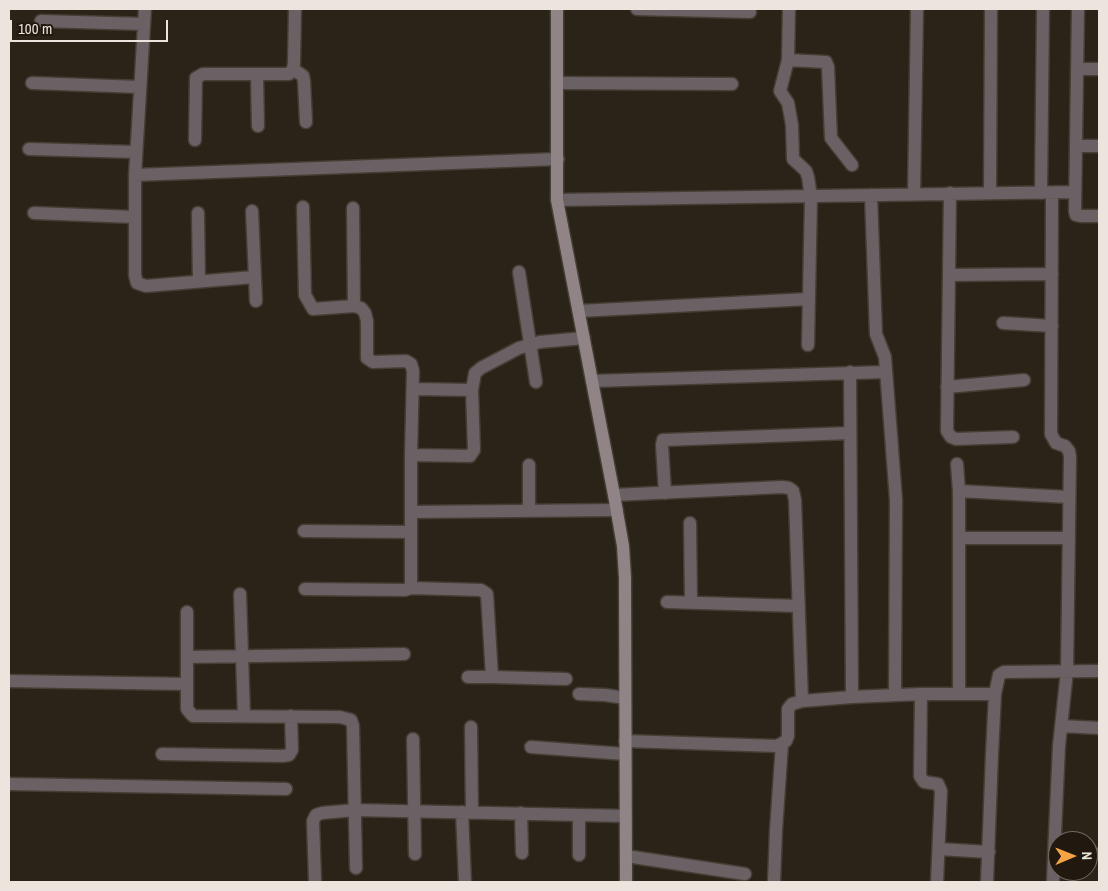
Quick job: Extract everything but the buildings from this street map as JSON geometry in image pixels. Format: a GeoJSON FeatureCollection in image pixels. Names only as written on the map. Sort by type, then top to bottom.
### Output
{"type":"FeatureCollection","features":[{"type":"Feature","properties":{"kind":"street"},"geometry":{"type":"LineString","coordinates":[[145,9],[135,175],[135,275],[137,282],[146,286],[254,276]]}},
{"type":"Feature","properties":{"kind":"street"},"geometry":{"type":"LineString","coordinates":[[195,140],[196,78],[199,75],[290,74],[293,69],[295,9]]}},
{"type":"Feature","properties":{"kind":"street"},"geometry":{"type":"LineString","coordinates":[[557,9],[557,200],[617,510],[626,578],[626,882]]}},
{"type":"Feature","properties":{"kind":"street"},"geometry":{"type":"LineString","coordinates":[[637,9],[750,12]]}},
{"type":"Feature","properties":{"kind":"street"},"geometry":{"type":"LineString","coordinates":[[789,9],[788,60],[780,91],[788,103],[792,125],[793,159],[806,171],[811,197],[808,345]]}},
{"type":"Feature","properties":{"kind":"street"},"geometry":{"type":"LineString","coordinates":[[914,194],[917,9]]}},
{"type":"Feature","properties":{"kind":"street"},"geometry":{"type":"LineString","coordinates":[[990,193],[991,9]]}},
{"type":"Feature","properties":{"kind":"street"},"geometry":{"type":"LineString","coordinates":[[1043,9],[1047,193],[1052,274],[1051,434],[1056,443],[1065,446],[1069,450],[1067,671],[1061,726],[1057,831]]}},
{"type":"Feature","properties":{"kind":"street"},"geometry":{"type":"LineString","coordinates":[[1078,9],[1076,215],[1099,216]]}},
{"type":"Feature","properties":{"kind":"street"},"geometry":{"type":"LineString","coordinates":[[42,22],[144,24]]}},
{"type":"Feature","properties":{"kind":"street"},"geometry":{"type":"LineString","coordinates":[[788,60],[826,62],[828,67],[831,138],[852,165]]}},
{"type":"Feature","properties":{"kind":"street"},"geometry":{"type":"LineString","coordinates":[[293,69],[303,76],[304,80],[306,122]]}},
{"type":"Feature","properties":{"kind":"street"},"geometry":{"type":"LineString","coordinates":[[1078,69],[1099,69]]}},
{"type":"Feature","properties":{"kind":"street"},"geometry":{"type":"LineString","coordinates":[[257,74],[258,126]]}},
{"type":"Feature","properties":{"kind":"street"},"geometry":{"type":"LineString","coordinates":[[32,83],[140,87]]}},
{"type":"Feature","properties":{"kind":"street"},"geometry":{"type":"LineString","coordinates":[[557,83],[732,84]]}},
{"type":"Feature","properties":{"kind":"street"},"geometry":{"type":"LineString","coordinates":[[1077,146],[1099,146]]}},
{"type":"Feature","properties":{"kind":"street"},"geometry":{"type":"LineString","coordinates":[[29,149],[136,152]]}},
{"type":"Feature","properties":{"kind":"street"},"geometry":{"type":"LineString","coordinates":[[135,175],[558,159]]}},
{"type":"Feature","properties":{"kind":"street"},"geometry":{"type":"LineString","coordinates":[[557,200],[1075,192]]}},
{"type":"Feature","properties":{"kind":"street"},"geometry":{"type":"LineString","coordinates":[[950,193],[948,431],[950,437],[956,439],[1012,437]]}},
{"type":"Feature","properties":{"kind":"street"},"geometry":{"type":"LineString","coordinates":[[871,195],[876,334],[884,357],[886,372],[896,500],[895,695]]}},
{"type":"Feature","properties":{"kind":"street"},"geometry":{"type":"LineString","coordinates":[[303,207],[305,295],[313,309],[354,306],[361,308],[365,313],[367,321],[367,358],[373,362],[406,361],[412,364],[410,588]]}},
{"type":"Feature","properties":{"kind":"street"},"geometry":{"type":"LineString","coordinates":[[353,208],[354,306]]}},
{"type":"Feature","properties":{"kind":"street"},"geometry":{"type":"LineString","coordinates":[[252,210],[256,301]]}},
{"type":"Feature","properties":{"kind":"street"},"geometry":{"type":"LineString","coordinates":[[34,213],[134,217]]}},
{"type":"Feature","properties":{"kind":"street"},"geometry":{"type":"LineString","coordinates":[[198,213],[199,281]]}},
{"type":"Feature","properties":{"kind":"street"},"geometry":{"type":"LineString","coordinates":[[519,272],[536,382]]}},
{"type":"Feature","properties":{"kind":"street"},"geometry":{"type":"LineString","coordinates":[[950,275],[1052,274]]}},
{"type":"Feature","properties":{"kind":"street"},"geometry":{"type":"LineString","coordinates":[[579,311],[809,299]]}},
{"type":"Feature","properties":{"kind":"street"},"geometry":{"type":"LineString","coordinates":[[1002,323],[1052,326]]}},
{"type":"Feature","properties":{"kind":"street"},"geometry":{"type":"LineString","coordinates":[[411,455],[467,457],[472,454],[474,450],[472,390],[475,373],[508,353],[530,344],[584,338]]}},
{"type":"Feature","properties":{"kind":"street"},"geometry":{"type":"LineString","coordinates":[[850,372],[852,696]]}},
{"type":"Feature","properties":{"kind":"street"},"geometry":{"type":"LineString","coordinates":[[592,381],[886,372]]}},
{"type":"Feature","properties":{"kind":"street"},"geometry":{"type":"LineString","coordinates":[[947,387],[1024,380]]}},
{"type":"Feature","properties":{"kind":"street"},"geometry":{"type":"LineString","coordinates":[[413,388],[472,390]]}},
{"type":"Feature","properties":{"kind":"street"},"geometry":{"type":"LineString","coordinates":[[665,493],[663,440],[850,433]]}},
{"type":"Feature","properties":{"kind":"street"},"geometry":{"type":"LineString","coordinates":[[957,464],[959,491],[959,693]]}},
{"type":"Feature","properties":{"kind":"street"},"geometry":{"type":"LineString","coordinates":[[529,465],[529,511]]}},
{"type":"Feature","properties":{"kind":"street"},"geometry":{"type":"LineString","coordinates":[[614,494],[782,487],[793,491],[795,500],[802,701]]}},
{"type":"Feature","properties":{"kind":"street"},"geometry":{"type":"LineString","coordinates":[[959,491],[1068,497]]}},
{"type":"Feature","properties":{"kind":"street"},"geometry":{"type":"LineString","coordinates":[[411,512],[617,510]]}},
{"type":"Feature","properties":{"kind":"street"},"geometry":{"type":"LineString","coordinates":[[690,523],[691,602]]}},
{"type":"Feature","properties":{"kind":"street"},"geometry":{"type":"LineString","coordinates":[[304,531],[411,532]]}},
{"type":"Feature","properties":{"kind":"street"},"geometry":{"type":"LineString","coordinates":[[959,538],[1069,538]]}},
{"type":"Feature","properties":{"kind":"street"},"geometry":{"type":"LineString","coordinates":[[305,589],[405,590],[410,588],[481,590],[487,594],[492,677]]}},
{"type":"Feature","properties":{"kind":"street"},"geometry":{"type":"LineString","coordinates":[[240,594],[244,716]]}},
{"type":"Feature","properties":{"kind":"street"},"geometry":{"type":"LineString","coordinates":[[666,602],[799,606]]}},
{"type":"Feature","properties":{"kind":"street"},"geometry":{"type":"LineString","coordinates":[[187,612],[187,709],[193,716],[340,717],[351,720],[353,726],[356,868]]}},
{"type":"Feature","properties":{"kind":"street"},"geometry":{"type":"LineString","coordinates":[[187,658],[404,654]]}},
{"type":"Feature","properties":{"kind":"street"},"geometry":{"type":"LineString","coordinates":[[987,882],[997,679],[1001,673],[1099,671]]}},
{"type":"Feature","properties":{"kind":"street"},"geometry":{"type":"LineString","coordinates":[[468,677],[566,680]]}},
{"type":"Feature","properties":{"kind":"street"},"geometry":{"type":"LineString","coordinates":[[9,681],[187,684]]}},
{"type":"Feature","properties":{"kind":"street"},"geometry":{"type":"LineString","coordinates":[[531,747],[777,746],[786,741],[788,736],[788,709],[792,704],[802,701],[852,696],[959,693],[995,694]]}},
{"type":"Feature","properties":{"kind":"street"},"geometry":{"type":"LineString","coordinates":[[579,694],[625,698]]}},
{"type":"Feature","properties":{"kind":"street"},"geometry":{"type":"LineString","coordinates":[[921,694],[920,776],[924,782],[938,784],[940,787],[937,882]]}},
{"type":"Feature","properties":{"kind":"street"},"geometry":{"type":"LineString","coordinates":[[162,754],[289,755],[292,750],[291,716]]}},
{"type":"Feature","properties":{"kind":"street"},"geometry":{"type":"LineString","coordinates":[[1061,726],[1099,728]]}},
{"type":"Feature","properties":{"kind":"street"},"geometry":{"type":"LineString","coordinates":[[465,882],[471,727]]}},
{"type":"Feature","properties":{"kind":"street"},"geometry":{"type":"LineString","coordinates":[[413,739],[415,854]]}},
{"type":"Feature","properties":{"kind":"street"},"geometry":{"type":"LineString","coordinates":[[774,882],[782,744]]}},
{"type":"Feature","properties":{"kind":"street"},"geometry":{"type":"LineString","coordinates":[[9,784],[286,790]]}},
{"type":"Feature","properties":{"kind":"street"},"geometry":{"type":"LineString","coordinates":[[315,880],[313,822],[316,815],[322,812],[355,810],[625,816]]}},
{"type":"Feature","properties":{"kind":"street"},"geometry":{"type":"LineString","coordinates":[[521,813],[522,853]]}},
{"type":"Feature","properties":{"kind":"street"},"geometry":{"type":"LineString","coordinates":[[579,815],[579,855]]}},
{"type":"Feature","properties":{"kind":"street"},"geometry":{"type":"LineString","coordinates":[[939,849],[989,852]]}},
{"type":"Feature","properties":{"kind":"street"},"geometry":{"type":"LineString","coordinates":[[626,856],[745,874]]}}]}
